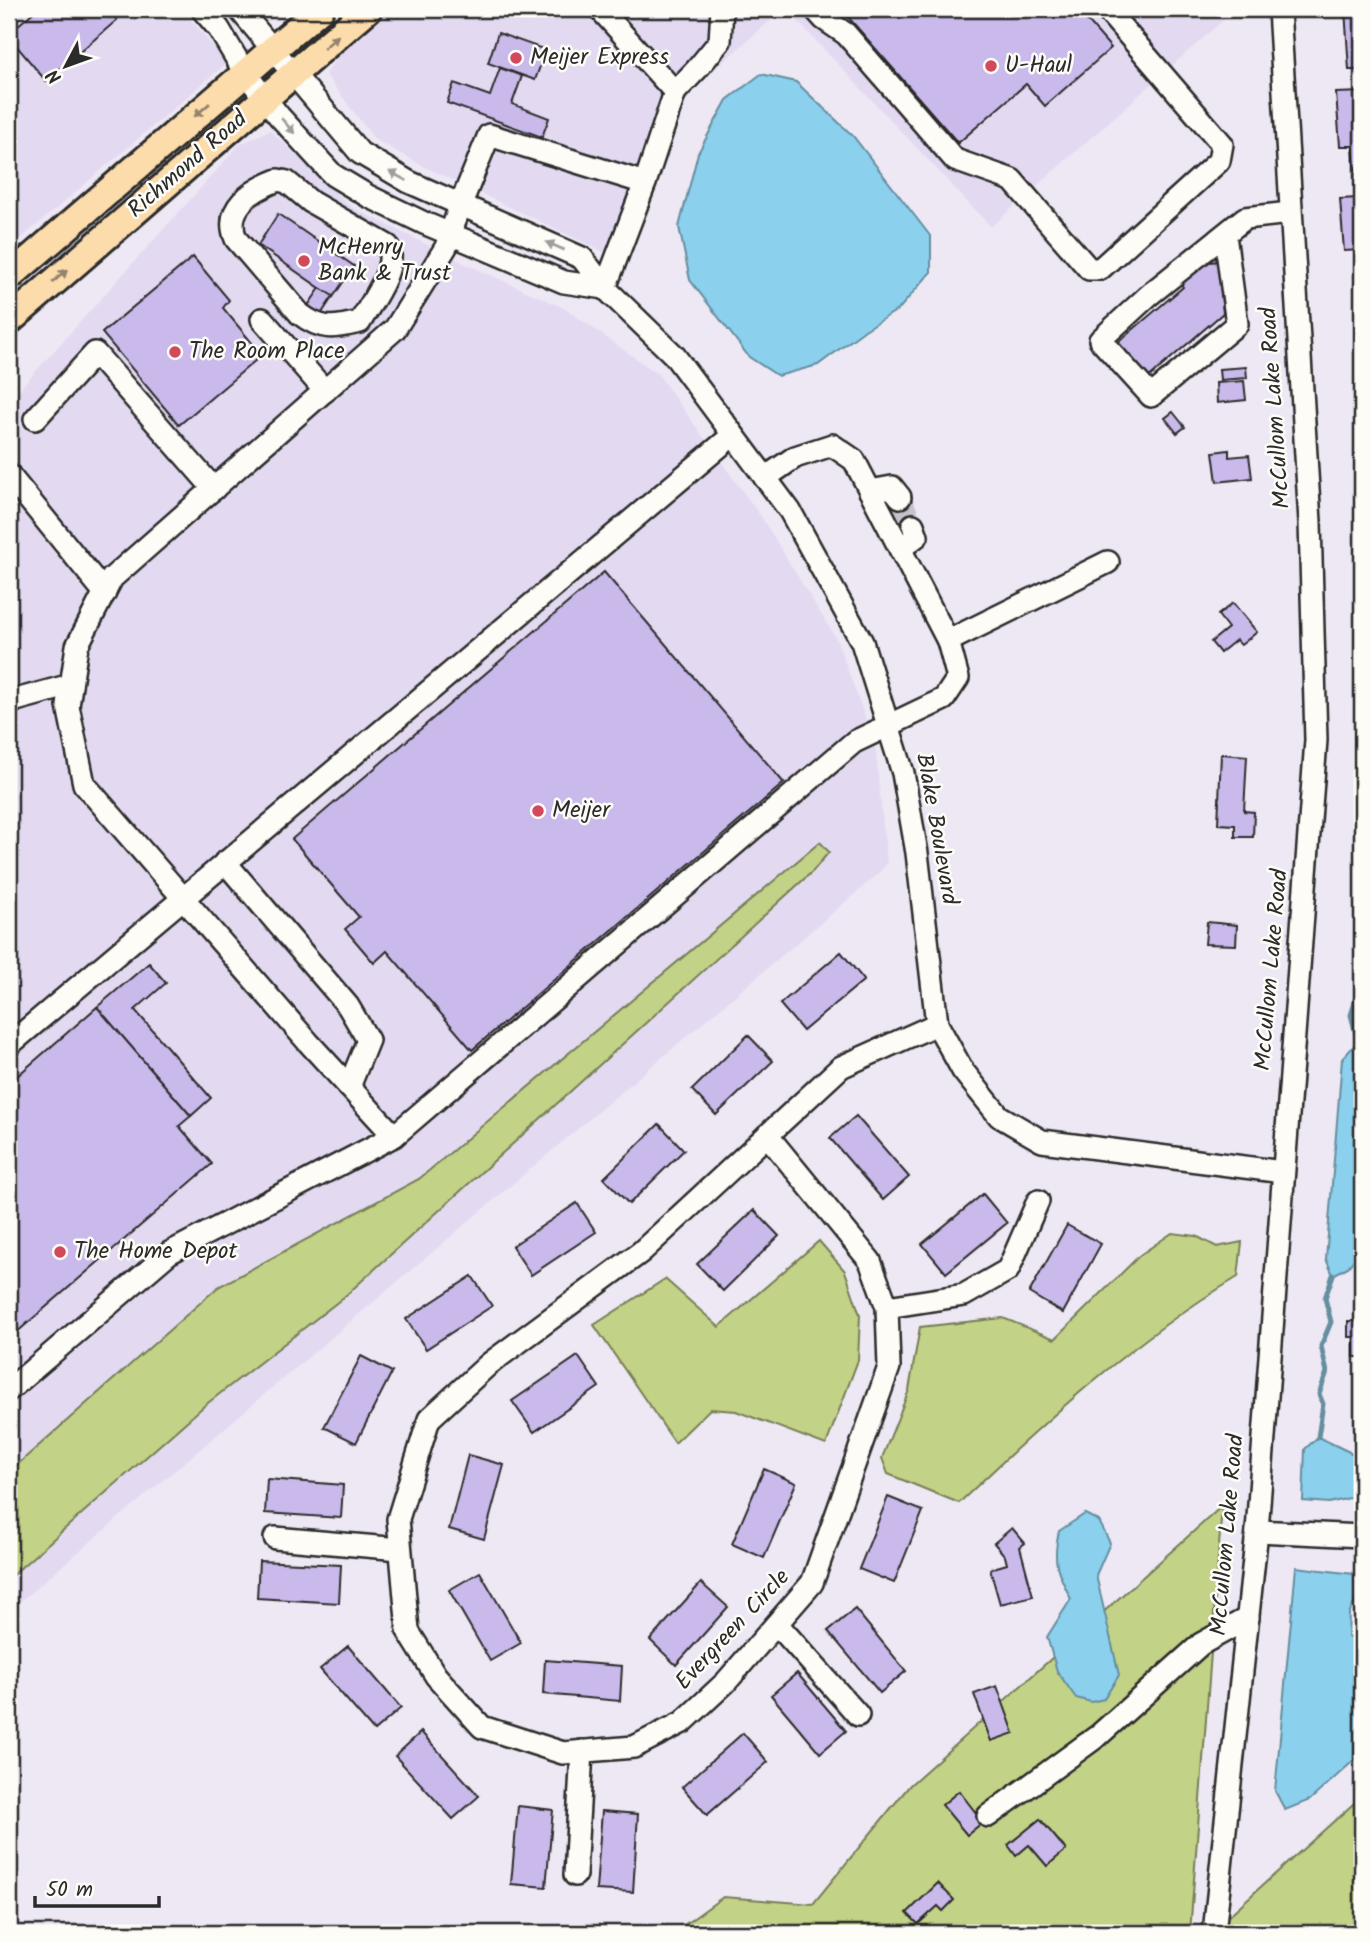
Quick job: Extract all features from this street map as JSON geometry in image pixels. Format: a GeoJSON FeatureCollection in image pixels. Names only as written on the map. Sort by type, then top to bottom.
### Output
{"type":"FeatureCollection","features":[{"type":"Feature","properties":{"kind":"main road","name":"Richmond Road"},"geometry":{"type":"LineString","coordinates":[[9,277],[320,9]]}},
{"type":"Feature","properties":{"kind":"main road","name":"Richmond Road"},"geometry":{"type":"LineString","coordinates":[[9,321],[368,9]]}},
{"type":"Feature","properties":{"kind":"street"},"geometry":{"type":"LineString","coordinates":[[202,9],[219,29],[245,73],[333,175],[368,196],[450,234],[564,282],[605,288],[645,183],[675,92],[720,41],[722,9]]}},
{"type":"Feature","properties":{"kind":"street","name":"Blake Boulevard"},"geometry":{"type":"LineString","coordinates":[[239,9],[360,153],[409,182],[582,258],[605,288],[674,355],[790,512],[862,642],[903,773],[918,853],[937,1024],[964,1071],[999,1116],[1042,1141],[1283,1172]]}},
{"type":"Feature","properties":{"kind":"street"},"geometry":{"type":"LineString","coordinates":[[600,9],[675,92]]}},
{"type":"Feature","properties":{"kind":"street"},"geometry":{"type":"LineString","coordinates":[[815,9],[824,19],[846,34],[955,160],[1013,180],[1089,269],[1100,269],[1219,161],[1223,144],[1106,9]]}},
{"type":"Feature","properties":{"kind":"street","name":"McCullom Lake Road"},"geometry":{"type":"LineString","coordinates":[[1217,1932],[1257,1531],[1316,740],[1310,522],[1279,9]]}},
{"type":"Feature","properties":{"kind":"street"},"geometry":{"type":"LineString","coordinates":[[394,1136],[308,1042],[84,784],[68,706],[77,646],[112,579],[396,329],[446,247],[489,135],[645,183]]}},
{"type":"Feature","properties":{"kind":"street"},"geometry":{"type":"LineString","coordinates":[[278,180],[287,182],[311,202],[388,246],[391,266],[360,322],[338,327],[313,324],[300,314],[236,239],[232,228],[233,216],[254,192],[278,180]]}},
{"type":"Feature","properties":{"kind":"street"},"geometry":{"type":"LineString","coordinates":[[1225,235],[1237,324],[1151,396],[1100,340],[1149,295],[1245,218],[1290,213]]}},
{"type":"Feature","properties":{"kind":"street"},"geometry":{"type":"LineString","coordinates":[[262,318],[325,391]]}},
{"type":"Feature","properties":{"kind":"street"},"geometry":{"type":"LineString","coordinates":[[360,322],[380,343]]}},
{"type":"Feature","properties":{"kind":"street"},"geometry":{"type":"LineString","coordinates":[[35,419],[95,353],[214,489]]}},
{"type":"Feature","properties":{"kind":"street"},"geometry":{"type":"LineString","coordinates":[[9,1045],[733,435]]}},
{"type":"Feature","properties":{"kind":"street"},"geometry":{"type":"LineString","coordinates":[[9,1390],[169,1253],[394,1136],[854,742],[944,699],[958,678],[948,641],[854,460],[832,444],[795,457],[765,478]]}},
{"type":"Feature","properties":{"kind":"street"},"geometry":{"type":"LineString","coordinates":[[9,475],[105,593]]}},
{"type":"Feature","properties":{"kind":"street"},"geometry":{"type":"LineString","coordinates":[[870,491],[892,487],[900,497]]}},
{"type":"Feature","properties":{"kind":"street"},"geometry":{"type":"LineString","coordinates":[[900,549],[917,536],[913,525]]}},
{"type":"Feature","properties":{"kind":"street"},"geometry":{"type":"LineString","coordinates":[[948,641],[1108,562]]}},
{"type":"Feature","properties":{"kind":"street"},"geometry":{"type":"LineString","coordinates":[[9,705],[16,700],[71,685]]}},
{"type":"Feature","properties":{"kind":"street"},"geometry":{"type":"LineString","coordinates":[[225,862],[348,1006],[368,1040],[349,1087]]}},
{"type":"Feature","properties":{"kind":"street","name":"Evergreen Circle"},"geometry":{"type":"LineString","coordinates":[[767,1135],[870,1261],[887,1307],[890,1367],[812,1583],[726,1682],[682,1722],[634,1747],[563,1753],[482,1727],[436,1676],[408,1631],[398,1519],[429,1419],[489,1364],[641,1252],[767,1135],[841,1067],[937,1024]]}},
{"type":"Feature","properties":{"kind":"street"},"geometry":{"type":"LineString","coordinates":[[887,1307],[964,1295],[1008,1270],[1038,1201]]}},
{"type":"Feature","properties":{"kind":"street"},"geometry":{"type":"LineString","coordinates":[[1257,1531],[1362,1536]]}},
{"type":"Feature","properties":{"kind":"street"},"geometry":{"type":"LineString","coordinates":[[275,1538],[400,1549]]}},
{"type":"Feature","properties":{"kind":"street"},"geometry":{"type":"LineString","coordinates":[[988,1816],[1099,1735],[1201,1644],[1248,1618]]}},
{"type":"Feature","properties":{"kind":"street"},"geometry":{"type":"LineString","coordinates":[[777,1624],[858,1715]]}},
{"type":"Feature","properties":{"kind":"street"},"geometry":{"type":"LineString","coordinates":[[575,1875],[582,1751]]}},
{"type":"Feature","properties":{"kind":"shaded area"},"geometry":{"type":"Polygon","coordinates":[[[9,9],[182,9],[227,63],[9,249],[9,9]]]}},
{"type":"Feature","properties":{"kind":"shaded area"},"geometry":{"type":"Polygon","coordinates":[[[382,9],[784,9],[687,93],[623,261],[425,167],[374,139],[325,74],[355,33],[382,9]]]}},
{"type":"Feature","properties":{"kind":"shaded area"},"geometry":{"type":"Polygon","coordinates":[[[786,9],[1236,9],[991,227],[786,9]]]}},
{"type":"Feature","properties":{"kind":"shaded area"},"geometry":{"type":"Polygon","coordinates":[[[270,130],[350,206],[466,264],[566,309],[658,374],[762,518],[837,640],[875,745],[887,863],[876,876],[9,1611],[9,401],[240,144],[270,130]]]}},
{"type":"Feature","properties":{"kind":"green space"},"geometry":{"type":"Polygon","coordinates":[[[820,842],[829,852],[813,871],[344,1297],[204,1406],[9,1578],[9,1472],[218,1287],[419,1179],[820,842]]]}},
{"type":"Feature","properties":{"kind":"green space"},"geometry":{"type":"Polygon","coordinates":[[[1172,1233],[1196,1236],[1217,1247],[1242,1242],[1238,1277],[1127,1353],[1058,1411],[959,1503],[888,1474],[882,1458],[909,1390],[920,1327],[1003,1318],[1055,1339],[1140,1255],[1172,1233]]]}},
{"type":"Feature","properties":{"kind":"green space"},"geometry":{"type":"Polygon","coordinates":[[[819,1241],[845,1271],[860,1315],[858,1360],[826,1445],[736,1411],[710,1409],[675,1443],[594,1325],[665,1279],[719,1327],[819,1241]]]}},
{"type":"Feature","properties":{"kind":"green space"},"geometry":{"type":"Polygon","coordinates":[[[1222,1506],[1190,1933],[673,1933],[723,1897],[813,1904],[910,1785],[1222,1506]]]}},
{"type":"Feature","properties":{"kind":"green space"},"geometry":{"type":"Polygon","coordinates":[[[1362,1796],[1362,1933],[1214,1933],[1214,1929],[1362,1796]]]}},
{"type":"Feature","properties":{"kind":"water"},"geometry":{"type":"Polygon","coordinates":[[[761,74],[796,82],[853,136],[931,237],[931,272],[899,309],[818,365],[778,376],[749,357],[690,280],[679,227],[698,153],[727,100],[761,74]]]}},
{"type":"Feature","properties":{"kind":"water"},"geometry":{"type":"Polygon","coordinates":[[[1358,1041],[1362,1042],[1362,1249],[1348,1267],[1333,1275],[1326,1259],[1342,1059],[1358,1041]]]}},
{"type":"Feature","properties":{"kind":"water"},"geometry":{"type":"Polygon","coordinates":[[[1318,1437],[1362,1458],[1362,1495],[1329,1503],[1303,1501],[1305,1449],[1318,1437]]]}},
{"type":"Feature","properties":{"kind":"water"},"geometry":{"type":"Polygon","coordinates":[[[1085,1514],[1099,1521],[1110,1543],[1096,1575],[1119,1675],[1104,1699],[1091,1702],[1076,1698],[1057,1671],[1047,1637],[1071,1599],[1057,1566],[1059,1531],[1085,1514]]]}},
{"type":"Feature","properties":{"kind":"water"},"geometry":{"type":"Polygon","coordinates":[[[1296,1567],[1362,1575],[1362,1589],[1349,1613],[1348,1637],[1362,1641],[1362,1753],[1310,1800],[1285,1810],[1275,1791],[1296,1567]]]}},
{"type":"Feature","properties":{"kind":"building"},"geometry":{"type":"Polygon","coordinates":[[[37,9],[107,9],[117,20],[46,81],[9,37],[9,33],[37,9]]]}},
{"type":"Feature","properties":{"kind":"building","name":"U-Haul"},"geometry":{"type":"Polygon","coordinates":[[[841,9],[1077,9],[1111,48],[1045,106],[1026,84],[958,143],[841,9]]]}},
{"type":"Feature","properties":{"kind":"building"},"geometry":{"type":"Polygon","coordinates":[[[1345,9],[1362,9],[1362,70],[1349,70],[1345,9]]]}},
{"type":"Feature","properties":{"kind":"building"},"geometry":{"type":"Polygon","coordinates":[[[498,33],[546,50],[535,80],[488,63],[498,33]]]}},
{"type":"Feature","properties":{"kind":"building"},"geometry":{"type":"Polygon","coordinates":[[[500,68],[522,76],[512,104],[549,118],[542,137],[447,103],[454,83],[490,96],[500,68]]]}},
{"type":"Feature","properties":{"kind":"building"},"geometry":{"type":"Polygon","coordinates":[[[1362,92],[1362,250],[1344,251],[1340,199],[1358,198],[1353,146],[1340,146],[1336,93],[1362,92]]]}},
{"type":"Feature","properties":{"kind":"building"},"geometry":{"type":"Polygon","coordinates":[[[278,214],[354,266],[333,297],[258,245],[278,214]]]}},
{"type":"Feature","properties":{"kind":"building"},"geometry":{"type":"Polygon","coordinates":[[[1205,256],[1211,262],[1218,261],[1223,313],[1147,379],[1116,344],[1183,287],[1178,279],[1205,256]]]}},
{"type":"Feature","properties":{"kind":"building"},"geometry":{"type":"Polygon","coordinates":[[[193,257],[229,300],[223,308],[262,355],[179,425],[102,333],[193,257]]]}},
{"type":"Feature","properties":{"kind":"building"},"geometry":{"type":"Polygon","coordinates":[[[320,288],[333,296],[318,319],[305,310],[320,288]]]}},
{"type":"Feature","properties":{"kind":"building"},"geometry":{"type":"Polygon","coordinates":[[[1246,367],[1247,378],[1220,380],[1219,369],[1246,367]]]}},
{"type":"Feature","properties":{"kind":"building"},"geometry":{"type":"Polygon","coordinates":[[[1244,381],[1246,400],[1217,403],[1216,383],[1244,381]]]}},
{"type":"Feature","properties":{"kind":"building"},"geometry":{"type":"Polygon","coordinates":[[[1173,412],[1185,427],[1177,433],[1165,418],[1173,412]]]}},
{"type":"Feature","properties":{"kind":"building"},"geometry":{"type":"Polygon","coordinates":[[[1229,450],[1229,457],[1249,455],[1252,478],[1217,482],[1213,452],[1229,450]]]}},
{"type":"Feature","properties":{"kind":"building","name":"Meijer"},"geometry":{"type":"Polygon","coordinates":[[[604,572],[784,783],[472,1050],[387,951],[374,963],[345,929],[359,917],[292,839],[604,572]]]}},
{"type":"Feature","properties":{"kind":"building"},"geometry":{"type":"Polygon","coordinates":[[[1233,603],[1257,632],[1241,645],[1236,640],[1220,653],[1211,642],[1228,628],[1218,615],[1233,603]]]}},
{"type":"Feature","properties":{"kind":"building"},"geometry":{"type":"Polygon","coordinates":[[[1221,754],[1247,756],[1244,811],[1254,812],[1253,837],[1235,837],[1235,825],[1218,824],[1221,754]]]}},
{"type":"Feature","properties":{"kind":"building"},"geometry":{"type":"Polygon","coordinates":[[[1207,922],[1237,925],[1236,945],[1205,944],[1207,922]]]}},
{"type":"Feature","properties":{"kind":"building"},"geometry":{"type":"Polygon","coordinates":[[[841,952],[864,980],[803,1031],[780,1004],[841,952]]]}},
{"type":"Feature","properties":{"kind":"building"},"geometry":{"type":"Polygon","coordinates":[[[149,963],[166,983],[135,1010],[211,1098],[191,1116],[97,1007],[149,963]]]}},
{"type":"Feature","properties":{"kind":"building","name":"The Home Depot"},"geometry":{"type":"Polygon","coordinates":[[[97,1007],[191,1116],[179,1126],[212,1164],[9,1339],[9,1083],[97,1007]]]}},
{"type":"Feature","properties":{"kind":"building"},"geometry":{"type":"Polygon","coordinates":[[[748,1035],[773,1061],[716,1115],[692,1090],[748,1035]]]}},
{"type":"Feature","properties":{"kind":"building"},"geometry":{"type":"Polygon","coordinates":[[[856,1116],[909,1177],[883,1200],[830,1138],[856,1116]]]}},
{"type":"Feature","properties":{"kind":"building"},"geometry":{"type":"Polygon","coordinates":[[[659,1124],[684,1150],[629,1204],[604,1178],[659,1124]]]}},
{"type":"Feature","properties":{"kind":"building"},"geometry":{"type":"Polygon","coordinates":[[[983,1194],[1007,1223],[946,1273],[922,1244],[983,1194]]]}},
{"type":"Feature","properties":{"kind":"building"},"geometry":{"type":"Polygon","coordinates":[[[577,1203],[596,1232],[531,1275],[512,1246],[577,1203]]]}},
{"type":"Feature","properties":{"kind":"building"},"geometry":{"type":"Polygon","coordinates":[[[754,1210],[779,1236],[723,1291],[697,1264],[754,1210]]]}},
{"type":"Feature","properties":{"kind":"building"},"geometry":{"type":"Polygon","coordinates":[[[1067,1225],[1101,1244],[1063,1313],[1029,1293],[1067,1225]]]}},
{"type":"Feature","properties":{"kind":"building"},"geometry":{"type":"Polygon","coordinates":[[[472,1276],[492,1306],[426,1349],[406,1319],[472,1276]]]}},
{"type":"Feature","properties":{"kind":"building"},"geometry":{"type":"Polygon","coordinates":[[[1348,1321],[1362,1321],[1362,1357],[1354,1357],[1354,1337],[1348,1337],[1348,1321]]]}},
{"type":"Feature","properties":{"kind":"building"},"geometry":{"type":"Polygon","coordinates":[[[361,1356],[392,1372],[356,1443],[324,1427],[361,1356]]]}},
{"type":"Feature","properties":{"kind":"building"},"geometry":{"type":"Polygon","coordinates":[[[578,1356],[599,1387],[534,1432],[512,1401],[578,1356]]]}},
{"type":"Feature","properties":{"kind":"building"},"geometry":{"type":"Polygon","coordinates":[[[468,1455],[504,1465],[484,1539],[449,1529],[468,1455]]]}},
{"type":"Feature","properties":{"kind":"building"},"geometry":{"type":"Polygon","coordinates":[[[764,1469],[796,1483],[764,1558],[732,1544],[764,1469]]]}},
{"type":"Feature","properties":{"kind":"building"},"geometry":{"type":"Polygon","coordinates":[[[267,1479],[343,1485],[341,1518],[265,1513],[267,1479]]]}},
{"type":"Feature","properties":{"kind":"building"},"geometry":{"type":"Polygon","coordinates":[[[888,1497],[923,1511],[894,1583],[859,1569],[888,1497]]]}},
{"type":"Feature","properties":{"kind":"building"},"geometry":{"type":"Polygon","coordinates":[[[1012,1528],[1025,1543],[1020,1547],[1033,1596],[1000,1604],[990,1569],[1007,1564],[1005,1556],[994,1543],[1012,1528]]]}},
{"type":"Feature","properties":{"kind":"building"},"geometry":{"type":"Polygon","coordinates":[[[259,1561],[341,1565],[339,1603],[257,1598],[259,1561]]]}},
{"type":"Feature","properties":{"kind":"building"},"geometry":{"type":"Polygon","coordinates":[[[480,1572],[521,1643],[490,1661],[449,1590],[480,1572]]]}},
{"type":"Feature","properties":{"kind":"building"},"geometry":{"type":"Polygon","coordinates":[[[701,1583],[728,1607],[676,1665],[650,1640],[701,1583]]]}},
{"type":"Feature","properties":{"kind":"building"},"geometry":{"type":"Polygon","coordinates":[[[855,1609],[906,1671],[880,1693],[828,1631],[855,1609]]]}},
{"type":"Feature","properties":{"kind":"building"},"geometry":{"type":"Polygon","coordinates":[[[348,1646],[401,1708],[374,1731],[320,1669],[348,1646]]]}},
{"type":"Feature","properties":{"kind":"building"},"geometry":{"type":"Polygon","coordinates":[[[545,1660],[622,1666],[620,1701],[543,1694],[545,1660]]]}},
{"type":"Feature","properties":{"kind":"building"},"geometry":{"type":"Polygon","coordinates":[[[797,1673],[846,1731],[820,1753],[771,1695],[797,1673]]]}},
{"type":"Feature","properties":{"kind":"building"},"geometry":{"type":"Polygon","coordinates":[[[997,1686],[1014,1733],[991,1741],[974,1694],[997,1686]]]}},
{"type":"Feature","properties":{"kind":"building"},"geometry":{"type":"Polygon","coordinates":[[[421,1732],[479,1796],[453,1819],[395,1756],[421,1732]]]}},
{"type":"Feature","properties":{"kind":"building"},"geometry":{"type":"Polygon","coordinates":[[[743,1733],[768,1762],[707,1815],[682,1787],[743,1733]]]}},
{"type":"Feature","properties":{"kind":"building"},"geometry":{"type":"Polygon","coordinates":[[[959,1791],[983,1822],[967,1835],[942,1805],[959,1791]]]}},
{"type":"Feature","properties":{"kind":"building"},"geometry":{"type":"Polygon","coordinates":[[[518,1806],[553,1810],[546,1887],[511,1884],[518,1806]]]}},
{"type":"Feature","properties":{"kind":"building"},"geometry":{"type":"Polygon","coordinates":[[[602,1811],[638,1814],[633,1892],[596,1890],[602,1811]]]}},
{"type":"Feature","properties":{"kind":"building"},"geometry":{"type":"Polygon","coordinates":[[[1040,1819],[1066,1850],[1047,1866],[1029,1845],[1016,1856],[1008,1845],[1040,1819]]]}},
{"type":"Feature","properties":{"kind":"building"},"geometry":{"type":"Polygon","coordinates":[[[938,1883],[954,1900],[943,1911],[938,1906],[918,1924],[907,1913],[938,1883]]]}},
{"type":"Feature","properties":{"kind":"waterway"},"geometry":{"type":"LineString","coordinates":[[1358,1041],[1351,1015],[1358,993],[1358,962],[1362,941]]}},
{"type":"Feature","properties":{"kind":"waterway"},"geometry":{"type":"LineString","coordinates":[[1318,1437],[1323,1404],[1319,1394],[1327,1372],[1321,1346],[1331,1322],[1325,1298],[1333,1275]]}},
{"type":"Feature","properties":{"kind":"tunnel"},"geometry":{"type":"LineString","coordinates":[[900,497],[913,525]]}},
{"type":"Feature","properties":{"kind":"place","name":"Meijer Express"},"geometry":{"type":"Point","coordinates":[516,58]}},
{"type":"Feature","properties":{"kind":"place","name":"U-Haul"},"geometry":{"type":"Point","coordinates":[991,66]}},
{"type":"Feature","properties":{"kind":"place","name":"McHenry Bank & Trust"},"geometry":{"type":"Point","coordinates":[304,261]}},
{"type":"Feature","properties":{"kind":"place","name":"The Room Place"},"geometry":{"type":"Point","coordinates":[175,352]}},
{"type":"Feature","properties":{"kind":"place","name":"Meijer"},"geometry":{"type":"Point","coordinates":[538,811]}},
{"type":"Feature","properties":{"kind":"place","name":"The Home Depot"},"geometry":{"type":"Point","coordinates":[60,1252]}}]}
